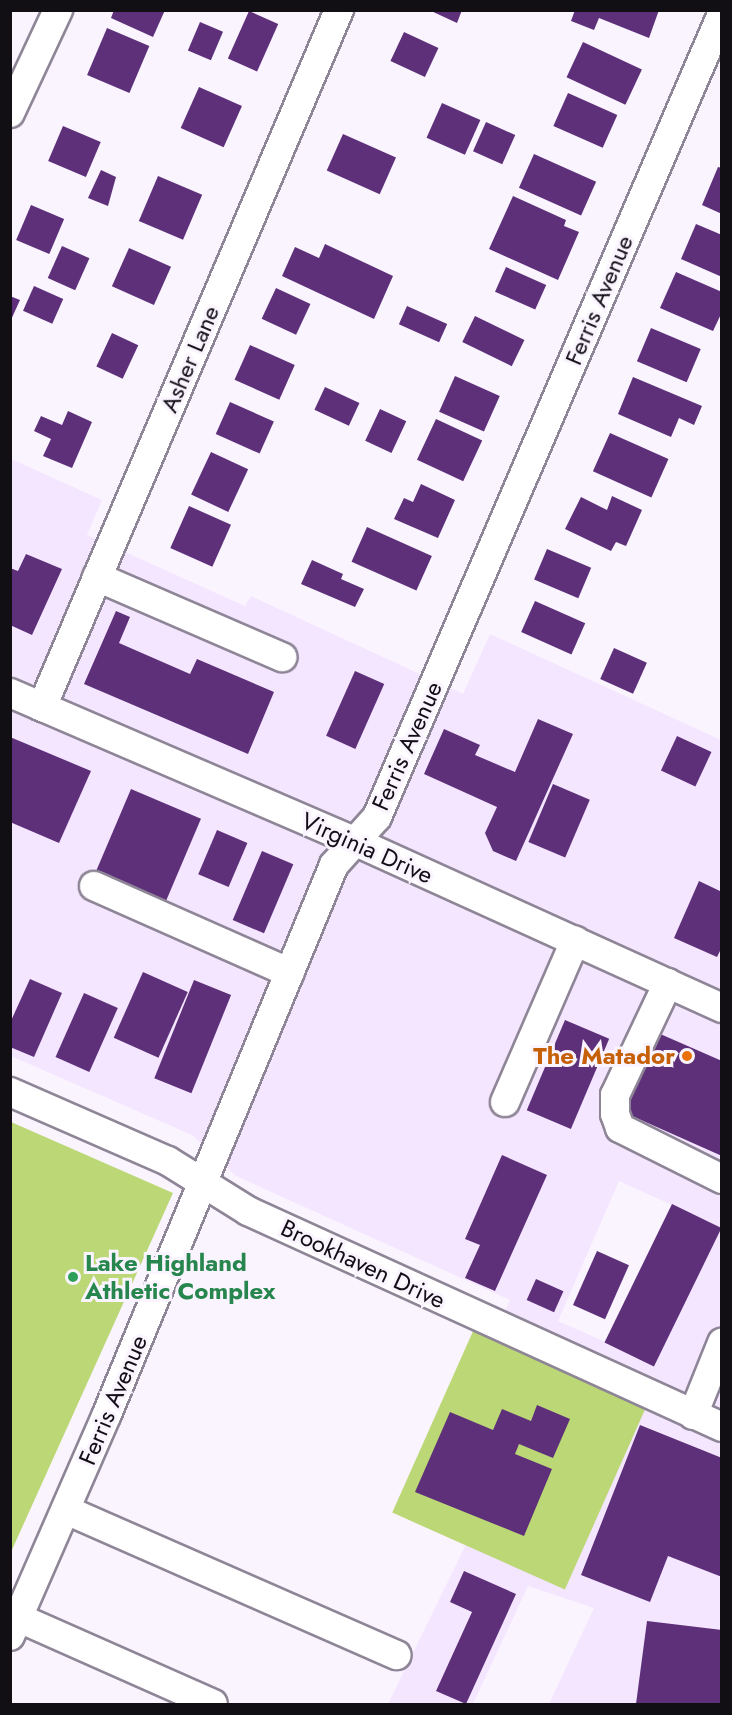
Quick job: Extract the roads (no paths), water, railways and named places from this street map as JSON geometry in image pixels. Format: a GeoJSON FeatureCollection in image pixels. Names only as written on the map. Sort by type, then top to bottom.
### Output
{"type":"FeatureCollection","features":[{"type":"Feature","properties":{"kind":"street"},"geometry":{"type":"LineString","coordinates":[[11,110],[58,10]]}},
{"type":"Feature","properties":{"kind":"street","name":"Asher Lane"},"geometry":{"type":"LineString","coordinates":[[42,707],[339,10]]}},
{"type":"Feature","properties":{"kind":"street","name":"Ferris Avenue"},"geometry":{"type":"LineString","coordinates":[[15,1627],[203,1184],[334,865],[377,817],[722,14]]}},
{"type":"Feature","properties":{"kind":"street"},"geometry":{"type":"LineString","coordinates":[[97,577],[282,657]]}},
{"type":"Feature","properties":{"kind":"street","name":"Virginia Drive"},"geometry":{"type":"LineString","coordinates":[[10,693],[354,841],[722,1008]]}},
{"type":"Feature","properties":{"kind":"street"},"geometry":{"type":"LineString","coordinates":[[94,886],[290,973]]}},
{"type":"Feature","properties":{"kind":"street"},"geometry":{"type":"LineString","coordinates":[[505,1102],[574,941]]}},
{"type":"Feature","properties":{"kind":"street"},"geometry":{"type":"LineString","coordinates":[[668,983],[615,1095],[615,1114],[620,1128],[722,1179]]}},
{"type":"Feature","properties":{"kind":"street","name":"Brookhaven Drive"},"geometry":{"type":"LineString","coordinates":[[10,1092],[168,1161],[248,1211],[722,1427]]}},
{"type":"Feature","properties":{"kind":"street"},"geometry":{"type":"LineString","coordinates":[[693,1415],[722,1343]]}},
{"type":"Feature","properties":{"kind":"street"},"geometry":{"type":"LineString","coordinates":[[66,1510],[397,1654]]}},
{"type":"Feature","properties":{"kind":"street"},"geometry":{"type":"LineString","coordinates":[[15,1627],[213,1704]]}},
{"type":"Feature","properties":{"kind":"place","name":"The Matador"},"geometry":{"type":"Point","coordinates":[687,1056]}},
{"type":"Feature","properties":{"kind":"place","name":"Lake Highland Athletic Complex"},"geometry":{"type":"Point","coordinates":[73,1277]}}]}
